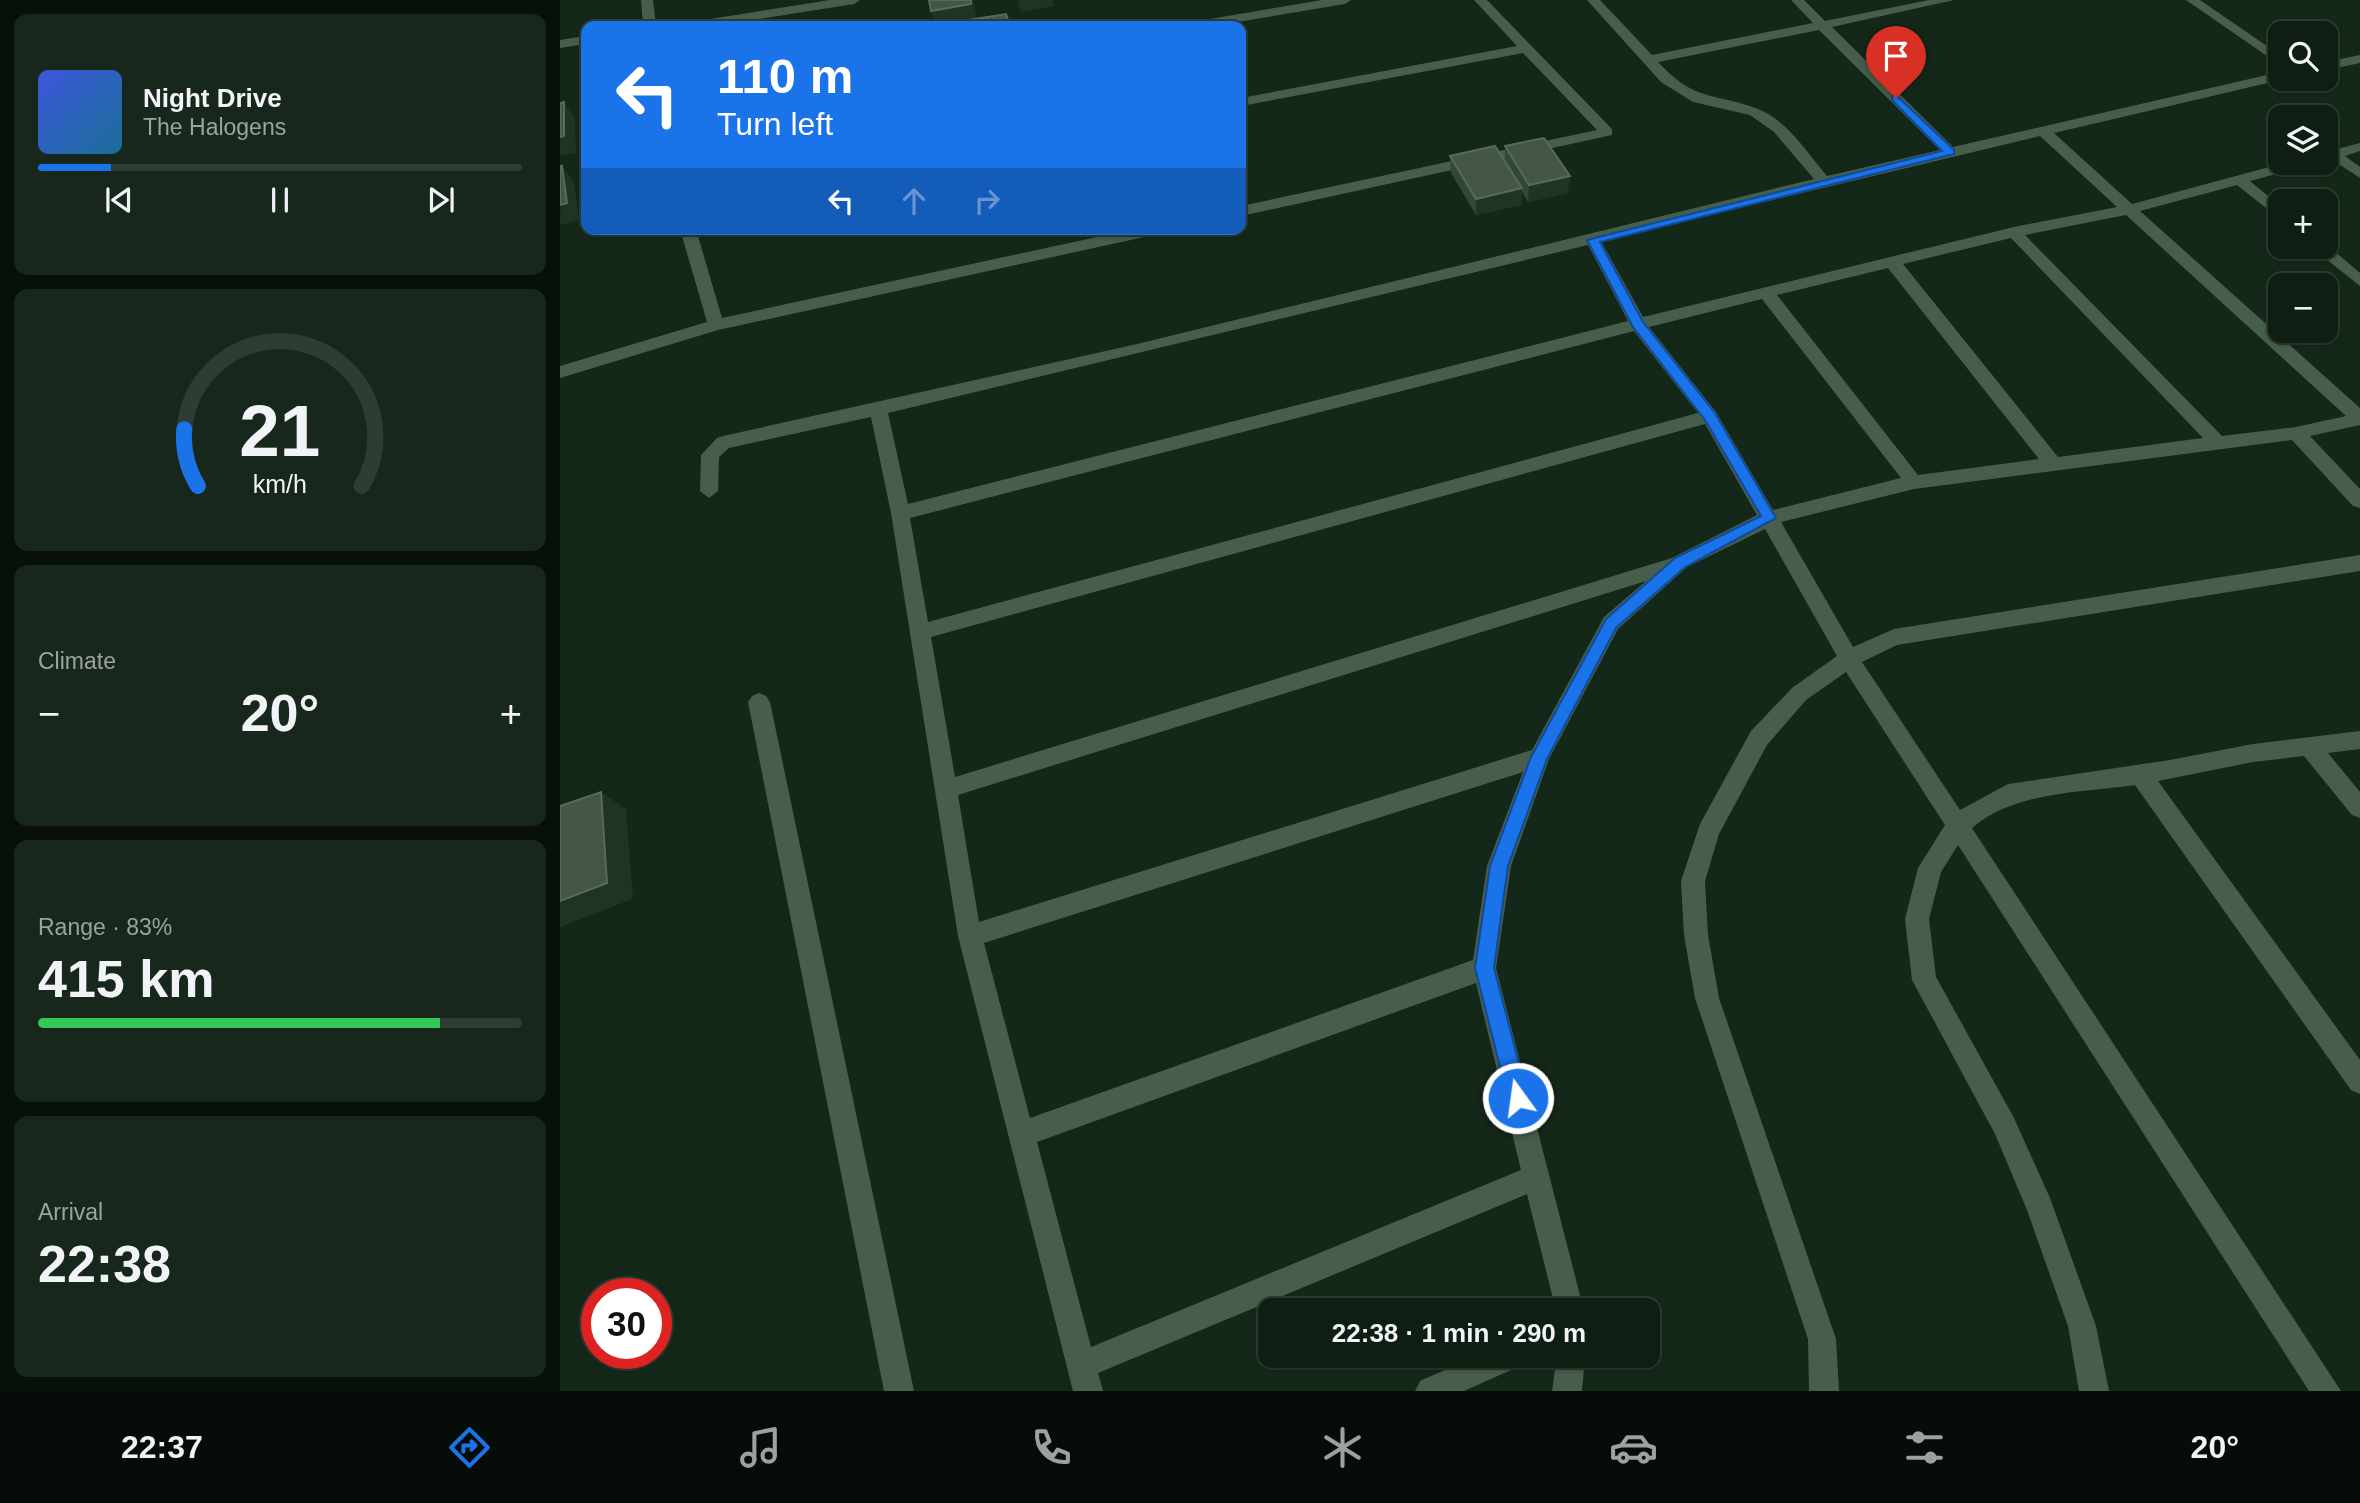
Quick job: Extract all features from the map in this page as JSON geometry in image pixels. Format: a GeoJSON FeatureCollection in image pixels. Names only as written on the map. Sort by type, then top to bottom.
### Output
{"type":"FeatureCollection","features":[{"type":"Feature","properties":{"kind":"street"},"geometry":{"type":"LineString","coordinates":[[647,0],[649,21]]}},
{"type":"Feature","properties":{"kind":"street"},"geometry":{"type":"LineString","coordinates":[[722,21],[854,0]]}},
{"type":"Feature","properties":{"kind":"street"},"geometry":{"type":"LineString","coordinates":[[1221,21],[1345,0]]}},
{"type":"Feature","properties":{"kind":"street"},"geometry":{"type":"LineString","coordinates":[[1246,210],[1607,132],[1480,0]]}},
{"type":"Feature","properties":{"kind":"street"},"geometry":{"type":"LineString","coordinates":[[1593,0],[1666,79],[1698,99],[1755,112],[1779,129],[1824,182]]}},
{"type":"Feature","properties":{"kind":"street"},"geometry":{"type":"LineString","coordinates":[[1797,0],[1950,152]]}},
{"type":"Feature","properties":{"kind":"street"},"geometry":{"type":"LineString","coordinates":[[1649,60],[1948,0]]}},
{"type":"Feature","properties":{"kind":"street"},"geometry":{"type":"LineString","coordinates":[[2197,1],[2268,52]]}},
{"type":"Feature","properties":{"kind":"street"},"geometry":{"type":"LineString","coordinates":[[560,44],[581,41]]}},
{"type":"Feature","properties":{"kind":"street"},"geometry":{"type":"LineString","coordinates":[[1246,101],[1527,48]]}},
{"type":"Feature","properties":{"kind":"street"},"geometry":{"type":"LineString","coordinates":[[2338,64],[2360,59]]}},
{"type":"Feature","properties":{"kind":"street"},"geometry":{"type":"LineString","coordinates":[[709,491],[710,455],[723,443],[879,411],[1824,182],[2045,133],[2268,79]]}},
{"type":"Feature","properties":{"kind":"street"},"geometry":{"type":"LineString","coordinates":[[2045,133],[2360,419]]}},
{"type":"Feature","properties":{"kind":"street"},"geometry":{"type":"LineString","coordinates":[[2338,153],[2360,147]]}},
{"type":"Feature","properties":{"kind":"street"},"geometry":{"type":"LineString","coordinates":[[2338,161],[2360,174]]}},
{"type":"Feature","properties":{"kind":"street"},"geometry":{"type":"LineString","coordinates":[[900,513],[1638,324],[2014,232],[2130,209],[2268,172]]}},
{"type":"Feature","properties":{"kind":"street"},"geometry":{"type":"LineString","coordinates":[[2239,179],[2268,204]]}},
{"type":"Feature","properties":{"kind":"street"},"geometry":{"type":"LineString","coordinates":[[2014,232],[2218,444]]}},
{"type":"Feature","properties":{"kind":"street"},"geometry":{"type":"LineString","coordinates":[[690,235],[716,325]]}},
{"type":"Feature","properties":{"kind":"street"},"geometry":{"type":"LineString","coordinates":[[560,372],[716,325],[1130,235]]}},
{"type":"Feature","properties":{"kind":"street"},"geometry":{"type":"LineString","coordinates":[[1593,240],[1638,324],[1710,416],[1849,659],[2326,1391]]}},
{"type":"Feature","properties":{"kind":"street"},"geometry":{"type":"LineString","coordinates":[[2333,259],[2360,281]]}},
{"type":"Feature","properties":{"kind":"street"},"geometry":{"type":"LineString","coordinates":[[1893,263],[2055,466]]}},
{"type":"Feature","properties":{"kind":"street"},"geometry":{"type":"LineString","coordinates":[[1766,293],[1914,482]]}},
{"type":"Feature","properties":{"kind":"street"},"geometry":{"type":"LineString","coordinates":[[879,411],[900,513],[970,936],[1084,1378],[1538,1176]]}},
{"type":"Feature","properties":{"kind":"street"},"geometry":{"type":"LineString","coordinates":[[920,632],[1710,416]]}},
{"type":"Feature","properties":{"kind":"street"},"geometry":{"type":"LineString","coordinates":[[947,789],[1680,562],[1769,518],[1914,482],[2296,433],[2360,419]]}},
{"type":"Feature","properties":{"kind":"street"},"geometry":{"type":"LineString","coordinates":[[2296,433],[2360,501]]}},
{"type":"Feature","properties":{"kind":"street"},"geometry":{"type":"LineString","coordinates":[[1567,1298],[1485,968],[1499,866],[1539,757],[1611,623],[1680,562]]}},
{"type":"Feature","properties":{"kind":"street"},"geometry":{"type":"LineString","coordinates":[[1824,1391],[1822,1339],[1707,998],[1696,936],[1693,881],[1708,831],[1759,738],[1799,694],[1849,659],[1894,637],[2360,563]]}},
{"type":"Feature","properties":{"kind":"street"},"geometry":{"type":"LineString","coordinates":[[759,702],[899,1391]]}},
{"type":"Feature","properties":{"kind":"street"},"geometry":{"type":"LineString","coordinates":[[2094,1391],[2082,1326],[2040,1208],[2004,1125],[1962,1044],[1924,980],[1917,919],[1930,868],[1957,826],[1976,810],[2008,794],[2360,740]]}},
{"type":"Feature","properties":{"kind":"street"},"geometry":{"type":"LineString","coordinates":[[2309,747],[2360,808]]}},
{"type":"Feature","properties":{"kind":"street"},"geometry":{"type":"LineString","coordinates":[[970,936],[1539,757]]}},
{"type":"Feature","properties":{"kind":"street"},"geometry":{"type":"LineString","coordinates":[[2138,773],[2360,1081]]}},
{"type":"Feature","properties":{"kind":"street"},"geometry":{"type":"LineString","coordinates":[[1023,1134],[1485,968]]}},
{"type":"Feature","properties":{"kind":"street"},"geometry":{"type":"LineString","coordinates":[[1430,1391],[1483,1368]]}},
{"type":"Feature","properties":{"kind":"street"},"geometry":{"type":"LineString","coordinates":[[1567,1391],[1570,1368]]}},
{"type":"Feature","properties":{"kind":"building"},"geometry":{"type":"Polygon","coordinates":[[[929,0],[971,0],[971,4],[931,11],[929,0]]]}},
{"type":"Feature","properties":{"kind":"building"},"geometry":{"type":"Polygon","coordinates":[[[1006,14],[1008,21],[968,21],[1006,14]]]}},
{"type":"Feature","properties":{"kind":"building"},"geometry":{"type":"Polygon","coordinates":[[[564,102],[564,136],[560,137],[560,103],[564,102]]]}},
{"type":"Feature","properties":{"kind":"building"},"geometry":{"type":"Polygon","coordinates":[[[1544,138],[1570,176],[1529,185],[1505,146],[1544,138]]]}},
{"type":"Feature","properties":{"kind":"building"},"geometry":{"type":"Polygon","coordinates":[[[1495,146],[1522,188],[1476,199],[1450,156],[1495,146]]]}},
{"type":"Feature","properties":{"kind":"building"},"geometry":{"type":"Polygon","coordinates":[[[560,166],[567,203],[560,205],[560,166]]]}},
{"type":"Feature","properties":{"kind":"building"},"geometry":{"type":"Polygon","coordinates":[[[601,792],[607,883],[560,901],[560,806],[601,792]]]}},
{"type":"Feature","properties":{"kind":"route"},"geometry":{"type":"LineString","coordinates":[[1518,1098],[1485,968],[1499,866],[1539,757],[1611,623],[1680,562],[1769,518],[1710,416],[1638,324],[1593,240],[1950,152],[1896,98]]}}]}
